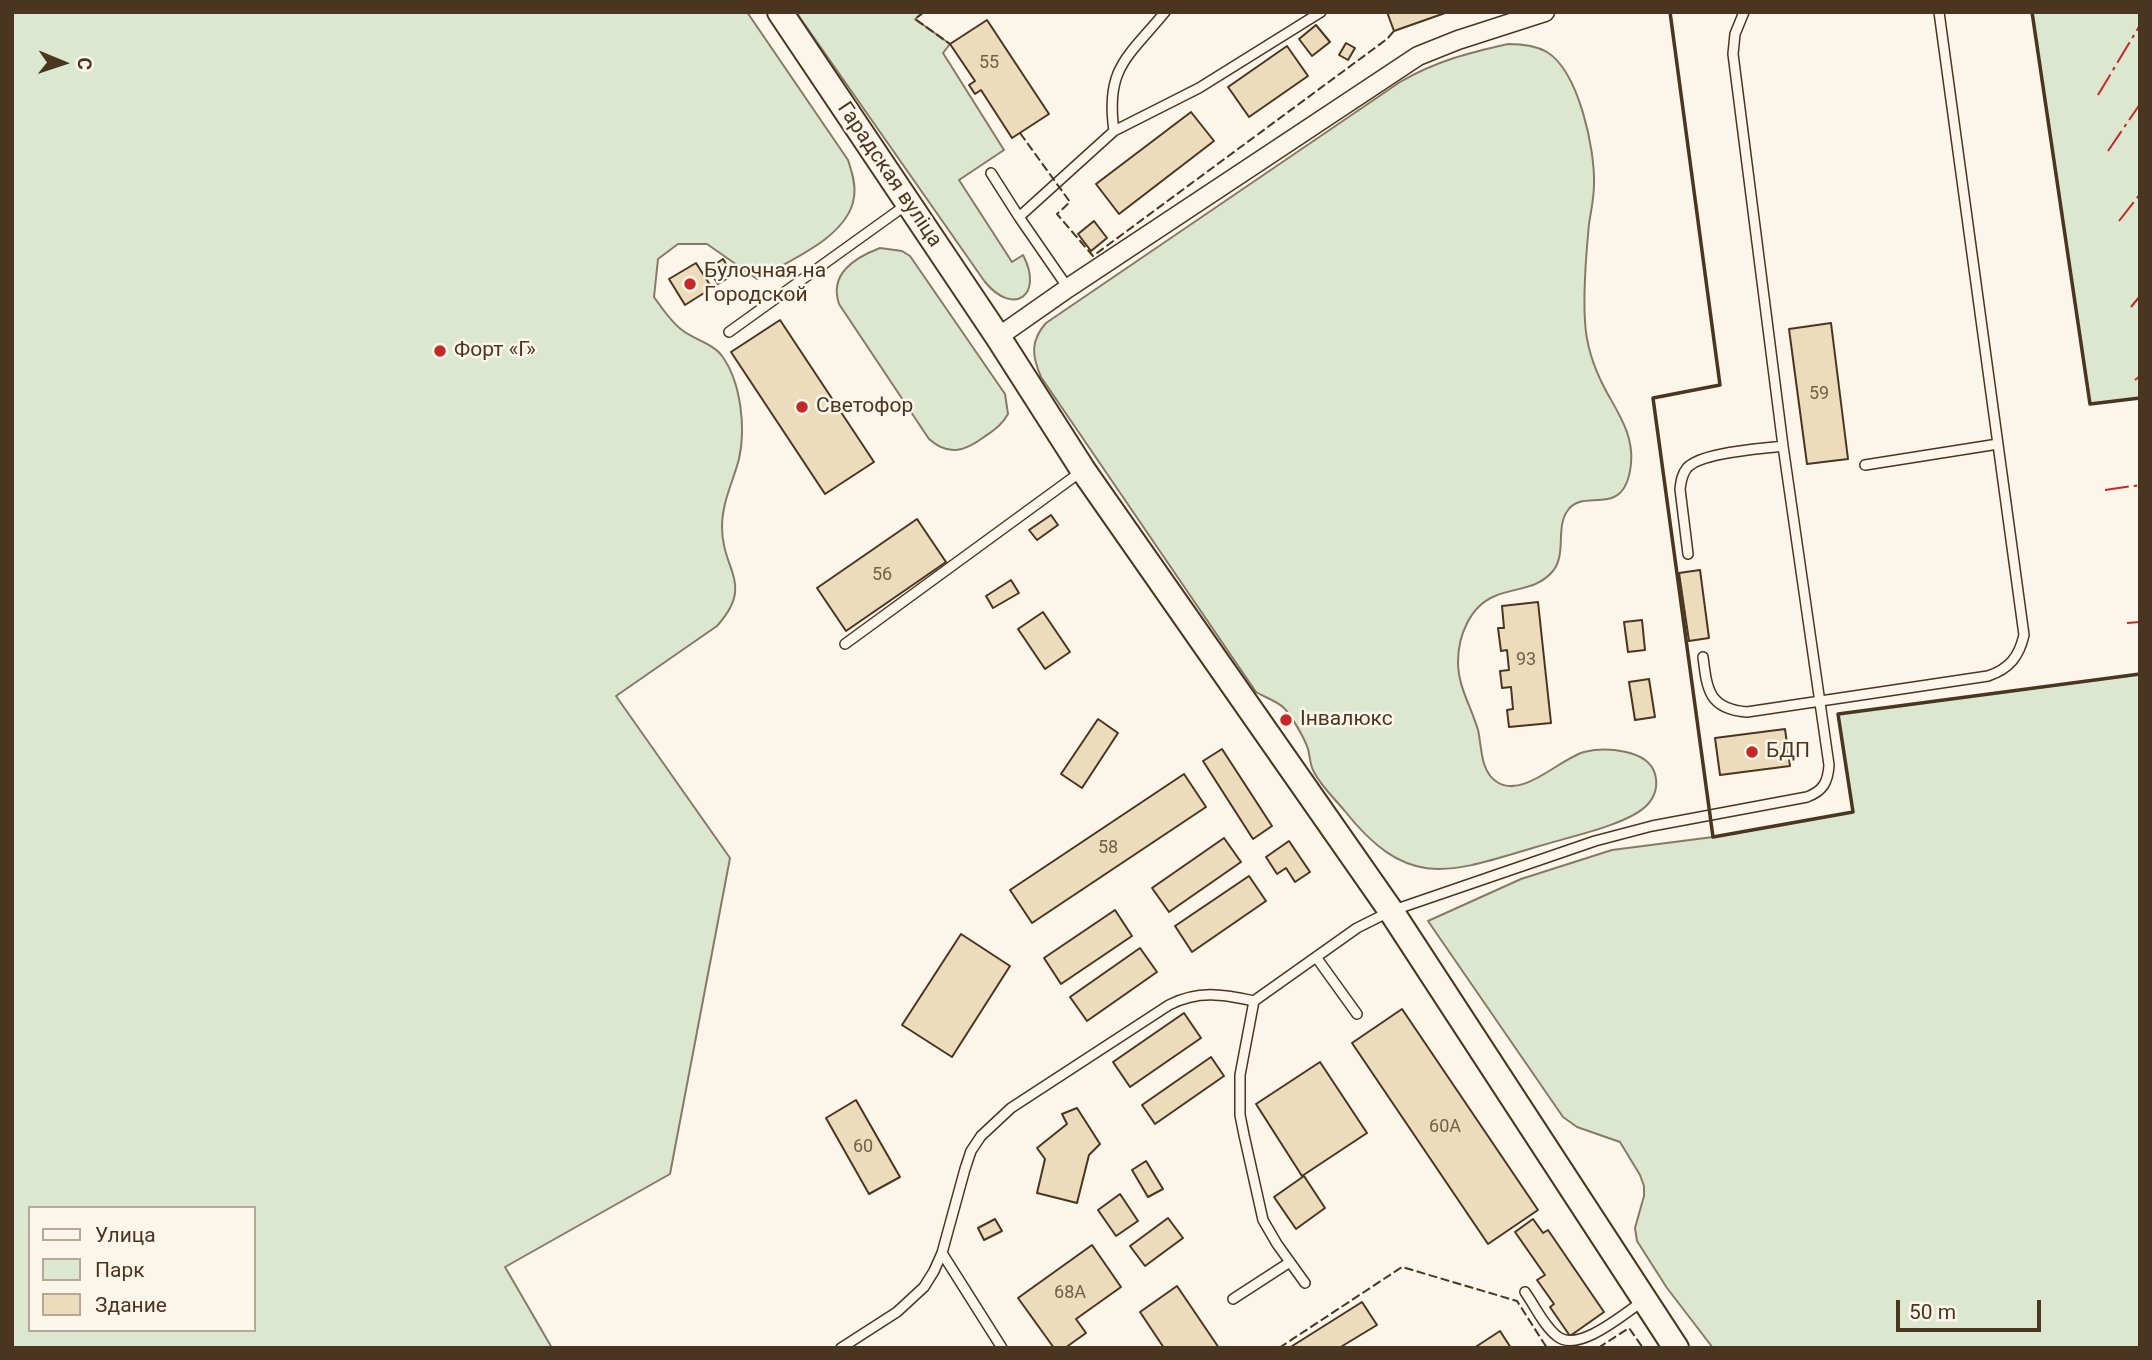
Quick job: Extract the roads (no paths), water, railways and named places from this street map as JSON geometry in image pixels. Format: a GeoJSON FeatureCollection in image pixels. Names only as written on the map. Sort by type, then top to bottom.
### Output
{"type":"FeatureCollection","features":[{"type":"Feature","properties":{"kind":"main road","name":"Гарадская вуліца"},"geometry":{"type":"LineString","coordinates":[[780,12],[998,337],[1083,470],[1391,911],[1676,1348]]}},
{"type":"Feature","properties":{"kind":"street"},"geometry":{"type":"LineString","coordinates":[[998,337],[1418,57],[1458,40],[1545,12]]}},
{"type":"Feature","properties":{"kind":"lane"},"geometry":{"type":"LineString","coordinates":[[1114,131],[1111,96],[1118,71],[1165,12]]}},
{"type":"Feature","properties":{"kind":"lane"},"geometry":{"type":"LineString","coordinates":[[1019,217],[1114,131],[1199,88],[1321,12]]}},
{"type":"Feature","properties":{"kind":"lane"},"geometry":{"type":"LineString","coordinates":[[1305,1283],[1263,1220],[1240,1115],[1240,1075],[1254,1001],[1357,928],[1391,911],[1605,838],[1652,826],[1816,794],[1827,782],[1829,765],[1783,446],[1733,54],[1735,34],[1744,12]]}},
{"type":"Feature","properties":{"kind":"lane"},"geometry":{"type":"LineString","coordinates":[[1703,657],[1708,689],[1714,700],[1723,707],[1747,712],[1988,676],[2003,671],[2021,649],[2024,635],[1939,12]]}},
{"type":"Feature","properties":{"kind":"lane"},"geometry":{"type":"LineString","coordinates":[[991,173],[1068,288]]}},
{"type":"Feature","properties":{"kind":"lane"},"geometry":{"type":"LineString","coordinates":[[729,332],[907,204]]}},
{"type":"Feature","properties":{"kind":"lane"},"geometry":{"type":"LineString","coordinates":[[1865,465],[1998,444]]}},
{"type":"Feature","properties":{"kind":"lane"},"geometry":{"type":"LineString","coordinates":[[1688,554],[1680,489],[1688,468],[1709,457],[1783,446]]}},
{"type":"Feature","properties":{"kind":"lane"},"geometry":{"type":"LineString","coordinates":[[845,644],[1083,470]]}},
{"type":"Feature","properties":{"kind":"lane"},"geometry":{"type":"LineString","coordinates":[[1316,957],[1357,1014]]}},
{"type":"Feature","properties":{"kind":"lane"},"geometry":{"type":"LineString","coordinates":[[841,1348],[911,1301],[934,1271],[942,1253],[971,1151],[996,1121],[1135,1027],[1183,998],[1213,993],[1254,1001]]}},
{"type":"Feature","properties":{"kind":"lane"},"geometry":{"type":"LineString","coordinates":[[942,1253],[1002,1348]]}},
{"type":"Feature","properties":{"kind":"lane"},"geometry":{"type":"LineString","coordinates":[[1233,1299],[1290,1262]]}},
{"type":"Feature","properties":{"kind":"lane"},"geometry":{"type":"LineString","coordinates":[[1525,1292],[1556,1335],[1568,1342],[1576,1342],[1592,1334],[1645,1300]]}},
{"type":"Feature","properties":{"kind":"place","name":"Булочная на Городской"},"geometry":{"type":"Point","coordinates":[690,284]}},
{"type":"Feature","properties":{"kind":"place","name":"Форт «Г»"},"geometry":{"type":"Point","coordinates":[440,351]}},
{"type":"Feature","properties":{"kind":"place","name":"Светофор"},"geometry":{"type":"Point","coordinates":[802,407]}},
{"type":"Feature","properties":{"kind":"place","name":"Інвалюкс"},"geometry":{"type":"Point","coordinates":[1286,720]}},
{"type":"Feature","properties":{"kind":"place","name":"БДП"},"geometry":{"type":"Point","coordinates":[1752,752]}}]}
